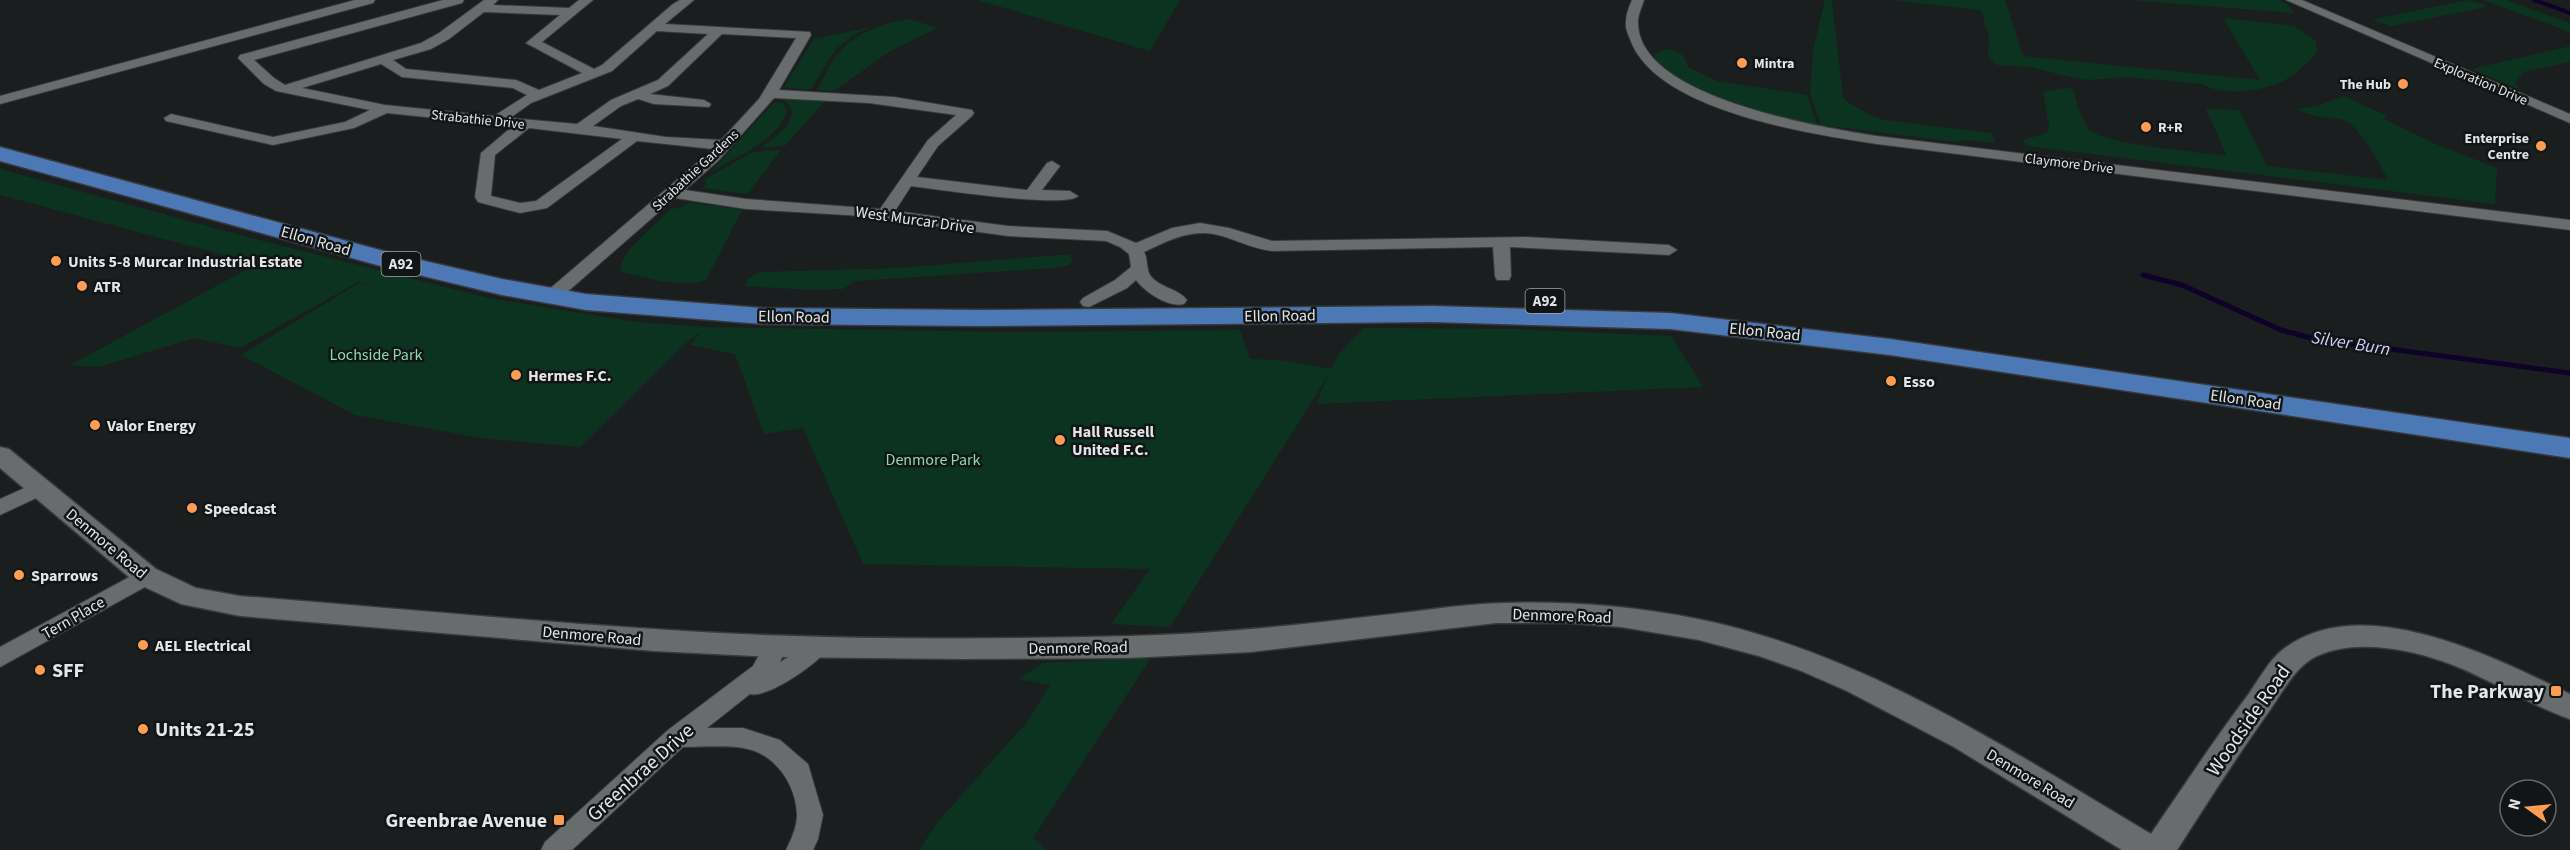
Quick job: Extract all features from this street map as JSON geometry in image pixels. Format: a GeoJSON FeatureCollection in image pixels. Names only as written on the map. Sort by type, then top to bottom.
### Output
{"type":"FeatureCollection","features":[{"type":"Feature","properties":{"kind":"main road","name":"Ellon Road"},"geometry":{"type":"LineString","coordinates":[[0,140],[624,306],[762,316],[980,318],[1433,314],[1671,321],[1869,344],[2570,447]]}},
{"type":"Feature","properties":{"kind":"main road","name":"Ellon Road"},"geometry":{"type":"LineString","coordinates":[[0,154],[386,260],[502,287],[848,303],[1460,299],[1591,302],[1707,310],[1805,321],[2040,354],[2570,433]]}},
{"type":"Feature","properties":{"kind":"street"},"geometry":{"type":"LineString","coordinates":[[0,100],[369,0]]}},
{"type":"Feature","properties":{"kind":"street","name":"Strabathie Drive"},"geometry":{"type":"LineString","coordinates":[[458,0],[245,58],[269,81],[285,89],[385,109],[724,145]]}},
{"type":"Feature","properties":{"kind":"street"},"geometry":{"type":"LineString","coordinates":[[587,0],[533,43],[594,74]]}},
{"type":"Feature","properties":{"kind":"street"},"geometry":{"type":"LineString","coordinates":[[496,121],[523,102],[594,74],[612,64],[684,0]]}},
{"type":"Feature","properties":{"kind":"street","name":"Claymore Drive"},"geometry":{"type":"LineString","coordinates":[[1638,0],[1632,20],[1634,36],[1642,52],[1662,72],[1713,101],[1787,125],[1877,140],[2570,225]]}},
{"type":"Feature","properties":{"kind":"street","name":"Exploration Drive"},"geometry":{"type":"LineString","coordinates":[[2292,0],[2570,119]]}},
{"type":"Feature","properties":{"kind":"street"},"geometry":{"type":"LineString","coordinates":[[285,89],[431,44],[485,2],[571,12]]}},
{"type":"Feature","properties":{"kind":"street","name":"Strabathie Gardens"},"geometry":{"type":"LineString","coordinates":[[560,289],[672,194],[724,145],[770,94],[805,35],[655,27]]}},
{"type":"Feature","properties":{"kind":"street"},"geometry":{"type":"LineString","coordinates":[[580,129],[616,103],[663,83],[718,31]]}},
{"type":"Feature","properties":{"kind":"street"},"geometry":{"type":"LineString","coordinates":[[383,59],[402,73],[516,84],[538,95]]}},
{"type":"Feature","properties":{"kind":"street"},"geometry":{"type":"LineString","coordinates":[[636,94],[654,100],[705,103]]}},
{"type":"Feature","properties":{"kind":"street"},"geometry":{"type":"LineString","coordinates":[[770,94],[808,94],[906,103],[968,113],[933,143],[885,213]]}},
{"type":"Feature","properties":{"kind":"street"},"geometry":{"type":"LineString","coordinates":[[171,118],[273,141],[349,125],[385,109]]}},
{"type":"Feature","properties":{"kind":"street"},"geometry":{"type":"LineString","coordinates":[[525,124],[488,153],[484,200],[520,208],[540,205],[634,137]]}},
{"type":"Feature","properties":{"kind":"street"},"geometry":{"type":"LineString","coordinates":[[1033,194],[1052,166]]}},
{"type":"Feature","properties":{"kind":"street"},"geometry":{"type":"LineString","coordinates":[[909,181],[1070,196]]}},
{"type":"Feature","properties":{"kind":"street","name":"West Murcar Drive"},"geometry":{"type":"LineString","coordinates":[[672,194],[746,204],[885,213],[1008,231],[1102,235],[1120,241],[1134,250]]}},
{"type":"Feature","properties":{"kind":"street"},"geometry":{"type":"LineString","coordinates":[[1178,300],[1148,283],[1138,270],[1139,260],[1134,250],[1178,231],[1203,228],[1224,231],[1248,242],[1272,246],[1623,239],[1669,250]]}},
{"type":"Feature","properties":{"kind":"street"},"geometry":{"type":"LineString","coordinates":[[1501,242],[1503,276]]}},
{"type":"Feature","properties":{"kind":"street"},"geometry":{"type":"LineString","coordinates":[[1089,302],[1121,284],[1138,270]]}},
{"type":"Feature","properties":{"kind":"street","name":"Denmore Road"},"geometry":{"type":"LineString","coordinates":[[0,455],[146,576],[164,588],[186,597],[240,606],[654,640],[818,646],[1128,647],[1251,641],[1496,612],[1570,613],[1658,622],[1763,646],[1809,662],[1867,687],[1965,738],[2150,850]]}},
{"type":"Feature","properties":{"kind":"street"},"geometry":{"type":"LineString","coordinates":[[0,508],[40,488]]}},
{"type":"Feature","properties":{"kind":"street","name":"Tern Place"},"geometry":{"type":"LineString","coordinates":[[0,658],[146,576]]}},
{"type":"Feature","properties":{"kind":"street","name":"Woodside Road"},"geometry":{"type":"LineString","coordinates":[[2159,850],[2223,752],[2289,661],[2299,650],[2315,643],[2358,637],[2433,648],[2485,665],[2570,707]]}},
{"type":"Feature","properties":{"kind":"street","name":"Greenbrae Drive"},"geometry":{"type":"LineString","coordinates":[[554,850],[677,737],[761,672],[768,664],[775,645]]}},
{"type":"Feature","properties":{"kind":"street","name":"Greenbrae Drive"},"geometry":{"type":"LineString","coordinates":[[729,698],[798,664],[818,646]]}},
{"type":"Feature","properties":{"kind":"street"},"geometry":{"type":"LineString","coordinates":[[677,737],[743,738],[771,747],[799,771],[810,815],[805,838],[799,850]]}},
{"type":"Feature","properties":{"kind":"green space"},"geometry":{"type":"Polygon","coordinates":[[[977,0],[1180,0],[1150,51],[977,0]]]}},
{"type":"Feature","properties":{"kind":"green space"},"geometry":{"type":"Polygon","coordinates":[[[1825,0],[1834,0],[1832,2],[1843,97],[1846,101],[1884,120],[1992,133],[1995,143],[1965,140],[1956,142],[1821,125],[1810,94],[1813,50],[1825,0]]]}},
{"type":"Feature","properties":{"kind":"green space"},"geometry":{"type":"Polygon","coordinates":[[[1891,0],[2005,0],[2023,56],[2260,80],[2223,18],[2294,26],[2316,41],[2317,53],[2284,81],[2248,91],[2223,91],[2202,84],[2128,77],[2088,80],[2030,67],[1997,65],[1988,56],[1989,38],[1981,10],[1891,0]]]}},
{"type":"Feature","properties":{"kind":"green space"},"geometry":{"type":"Polygon","coordinates":[[[2129,0],[2278,0],[2288,5],[2294,13],[2129,0]]]}},
{"type":"Feature","properties":{"kind":"green space"},"geometry":{"type":"Polygon","coordinates":[[[2468,0],[2486,7],[2392,26],[2374,21],[2375,19],[2468,0]]]}},
{"type":"Feature","properties":{"kind":"green space"},"geometry":{"type":"Polygon","coordinates":[[[2483,0],[2506,0],[2570,23],[2570,32],[2483,0]]]}},
{"type":"Feature","properties":{"kind":"green space"},"geometry":{"type":"Polygon","coordinates":[[[910,19],[937,28],[889,52],[834,91],[817,90],[833,60],[857,37],[877,27],[910,19]]]}},
{"type":"Feature","properties":{"kind":"green space"},"geometry":{"type":"Polygon","coordinates":[[[871,27],[852,36],[836,49],[812,88],[808,90],[784,87],[814,39],[871,27]]]}},
{"type":"Feature","properties":{"kind":"green space"},"geometry":{"type":"Polygon","coordinates":[[[2570,46],[2570,62],[2523,72],[2515,83],[2520,90],[2472,69],[2570,46]]]}},
{"type":"Feature","properties":{"kind":"green space"},"geometry":{"type":"Polygon","coordinates":[[[1665,49],[1674,50],[1685,59],[1688,67],[1717,81],[1807,95],[1817,125],[1752,111],[1690,86],[1671,74],[1655,59],[1655,54],[1665,49]]]}},
{"type":"Feature","properties":{"kind":"green space"},"geometry":{"type":"Polygon","coordinates":[[[2073,89],[2082,117],[2091,131],[2101,136],[2156,147],[2227,156],[2206,109],[2239,110],[2267,166],[2388,180],[2368,146],[2349,123],[2297,109],[2317,106],[2344,96],[2387,116],[2384,119],[2433,143],[2497,168],[2495,204],[2027,146],[2022,140],[2047,133],[2049,126],[2043,92],[2073,89]]]}},
{"type":"Feature","properties":{"kind":"green space"},"geometry":{"type":"Polygon","coordinates":[[[788,97],[824,100],[824,102],[785,146],[761,148],[786,127],[792,109],[784,100],[788,97]]]}},
{"type":"Feature","properties":{"kind":"green space"},"geometry":{"type":"Polygon","coordinates":[[[773,103],[784,104],[787,112],[782,123],[774,132],[754,148],[710,173],[773,103]]]}},
{"type":"Feature","properties":{"kind":"green space"},"geometry":{"type":"Polygon","coordinates":[[[781,150],[747,194],[703,188],[706,184],[705,179],[751,153],[781,150]]]}},
{"type":"Feature","properties":{"kind":"green space"},"geometry":{"type":"Polygon","coordinates":[[[0,169],[247,237],[489,298],[636,322],[707,327],[1016,332],[1240,330],[1250,359],[1281,360],[1331,369],[1337,356],[1364,328],[1515,329],[1671,336],[1703,387],[1316,404],[1329,374],[1170,627],[1111,624],[1150,569],[863,564],[803,428],[764,434],[735,354],[690,345],[702,331],[686,343],[580,447],[481,438],[355,415],[241,355],[359,283],[374,287],[358,282],[240,348],[194,338],[99,367],[70,365],[257,264],[0,195],[0,169]]]}},
{"type":"Feature","properties":{"kind":"green space"},"geometry":{"type":"Polygon","coordinates":[[[689,202],[742,210],[706,280],[694,283],[665,282],[621,272],[621,264],[625,256],[640,239],[670,209],[680,208],[689,202]]]}},
{"type":"Feature","properties":{"kind":"green space"},"geometry":{"type":"Polygon","coordinates":[[[1069,255],[1074,259],[1069,265],[1054,268],[855,281],[843,289],[813,290],[745,286],[747,280],[759,272],[899,268],[1069,255]]]}},
{"type":"Feature","properties":{"kind":"green space"},"geometry":{"type":"Polygon","coordinates":[[[1151,658],[1033,838],[1047,850],[919,850],[940,819],[1027,722],[1050,685],[1019,679],[1042,663],[1151,658]]]}},
{"type":"Feature","properties":{"kind":"waterway"},"geometry":{"type":"LineString","coordinates":[[2534,0],[2570,13]]}},
{"type":"Feature","properties":{"kind":"waterway","name":"Silver Burn"},"geometry":{"type":"LineString","coordinates":[[2143,275],[2182,285],[2281,330],[2315,339],[2570,373]]}},
{"type":"Feature","properties":{"kind":"place","name":"Mintra"},"geometry":{"type":"Point","coordinates":[1742,63]}},
{"type":"Feature","properties":{"kind":"place","name":"The Hub"},"geometry":{"type":"Point","coordinates":[2403,84]}},
{"type":"Feature","properties":{"kind":"place","name":"R+R"},"geometry":{"type":"Point","coordinates":[2146,127]}},
{"type":"Feature","properties":{"kind":"place","name":"Enterprise Centre"},"geometry":{"type":"Point","coordinates":[2541,146]}},
{"type":"Feature","properties":{"kind":"place","name":"Units 5-8 Murcar Industrial Estate"},"geometry":{"type":"Point","coordinates":[56,261]}},
{"type":"Feature","properties":{"kind":"place","name":"ATR"},"geometry":{"type":"Point","coordinates":[82,286]}},
{"type":"Feature","properties":{"kind":"place","name":"Hermes F.C."},"geometry":{"type":"Point","coordinates":[516,375]}},
{"type":"Feature","properties":{"kind":"place","name":"Esso"},"geometry":{"type":"Point","coordinates":[1891,381]}},
{"type":"Feature","properties":{"kind":"place","name":"Valor Energy"},"geometry":{"type":"Point","coordinates":[95,425]}},
{"type":"Feature","properties":{"kind":"place","name":"Hall Russell United F.C."},"geometry":{"type":"Point","coordinates":[1060,440]}},
{"type":"Feature","properties":{"kind":"place","name":"Speedcast"},"geometry":{"type":"Point","coordinates":[192,508]}},
{"type":"Feature","properties":{"kind":"place","name":"Sparrows"},"geometry":{"type":"Point","coordinates":[19,575]}},
{"type":"Feature","properties":{"kind":"place","name":"AEL Electrical"},"geometry":{"type":"Point","coordinates":[143,645]}},
{"type":"Feature","properties":{"kind":"place","name":"SFF"},"geometry":{"type":"Point","coordinates":[40,670]}},
{"type":"Feature","properties":{"kind":"place","name":"The Parkway"},"geometry":{"type":"Point","coordinates":[2556,691]}},
{"type":"Feature","properties":{"kind":"place","name":"Units 21-25"},"geometry":{"type":"Point","coordinates":[143,729]}},
{"type":"Feature","properties":{"kind":"place","name":"Greenbrae Avenue"},"geometry":{"type":"Point","coordinates":[559,820]}},
{"type":"Feature","properties":{"kind":"park label","name":"Lochside Park"},"geometry":{"type":"Point","coordinates":[376,354]}},
{"type":"Feature","properties":{"kind":"park label","name":"Denmore Park"},"geometry":{"type":"Point","coordinates":[933,459]}}]}
